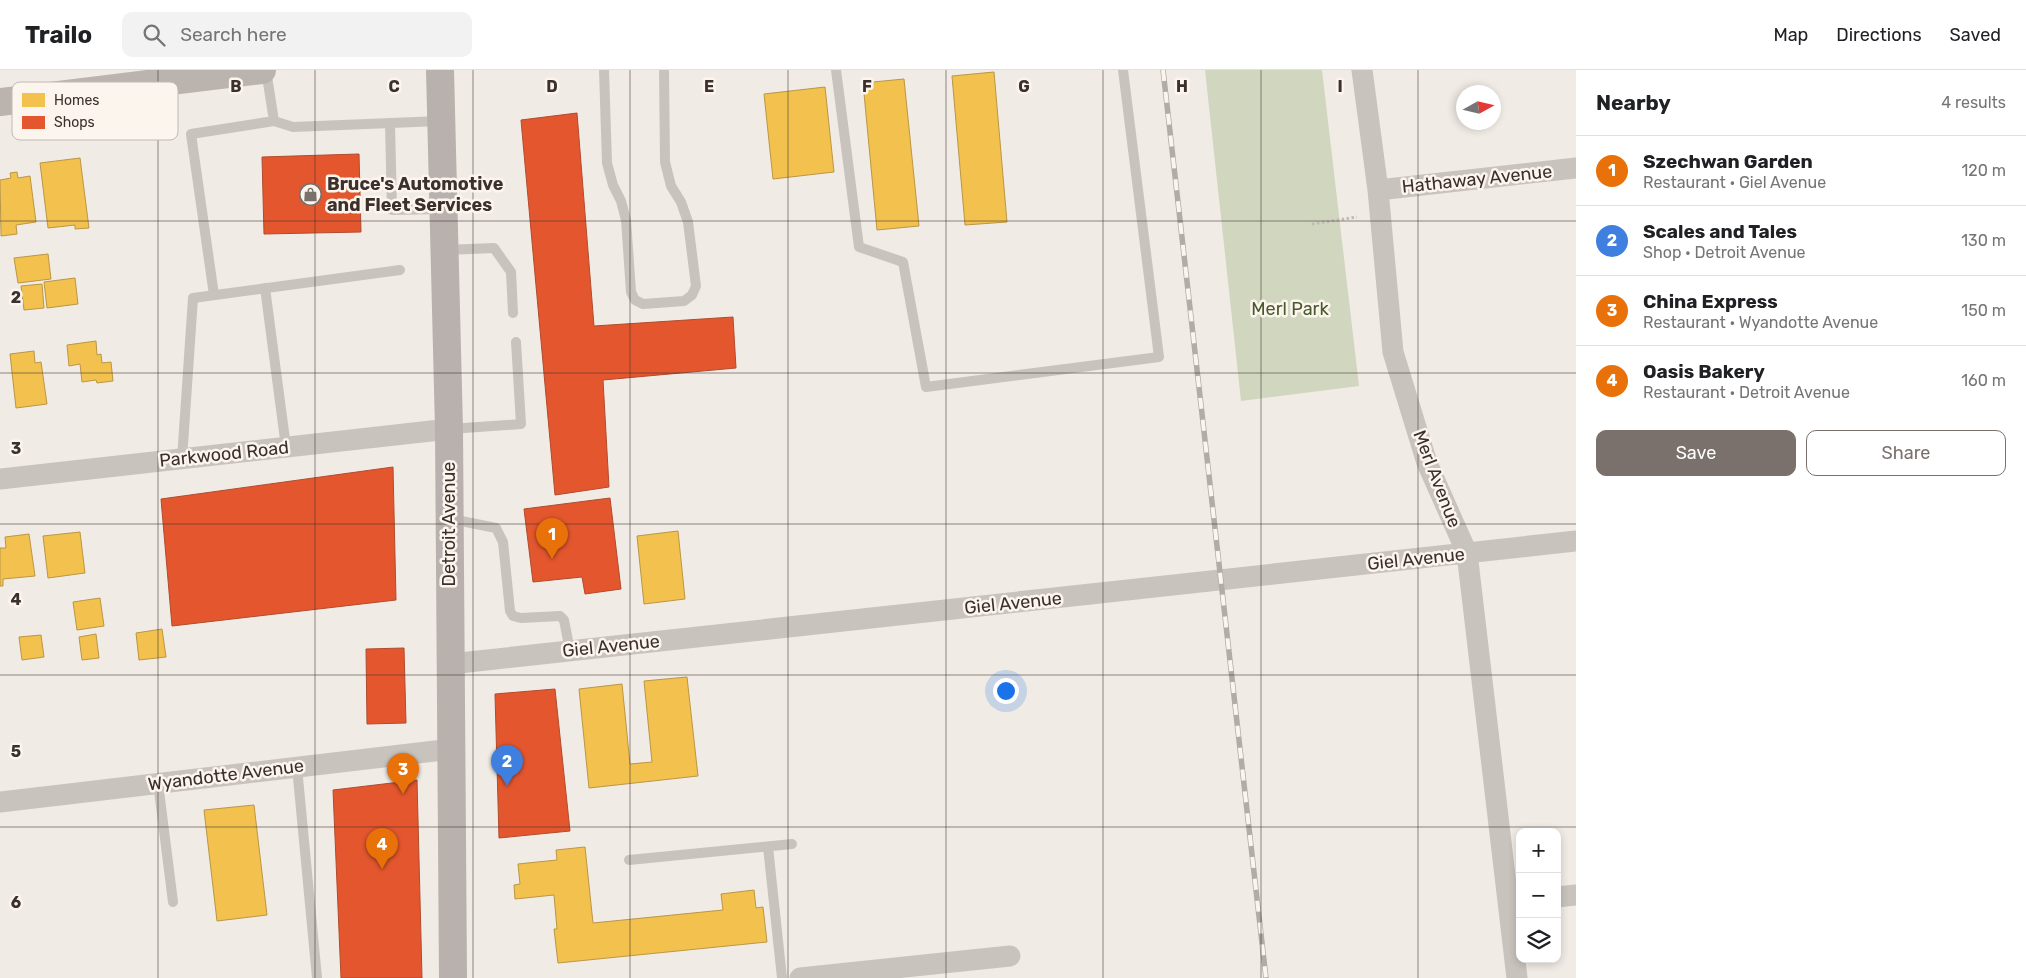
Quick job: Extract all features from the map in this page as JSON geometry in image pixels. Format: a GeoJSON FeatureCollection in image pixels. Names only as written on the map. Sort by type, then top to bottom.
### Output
{"type":"FeatureCollection","features":[{"type":"Feature","properties":{"kind":"main road","name":"Detroit Avenue"},"geometry":{"type":"LineString","coordinates":[[440,70],[449,430],[453,978]]}},
{"type":"Feature","properties":{"kind":"street"},"geometry":{"type":"LineString","coordinates":[[165,82],[264,70]]}},
{"type":"Feature","properties":{"kind":"street","name":"Merl Avenue"},"geometry":{"type":"LineString","coordinates":[[1362,70],[1378,190],[1393,352],[1428,463],[1467,553],[1515,901],[1517,978]]}},
{"type":"Feature","properties":{"kind":"street","name":"Hathaway Avenue"},"geometry":{"type":"LineString","coordinates":[[1378,190],[1576,168]]}},
{"type":"Feature","properties":{"kind":"street","name":"Parkwood Road"},"geometry":{"type":"LineString","coordinates":[[0,479],[449,430]]}},
{"type":"Feature","properties":{"kind":"street","name":"Giel Avenue"},"geometry":{"type":"LineString","coordinates":[[450,664],[1576,541]]}},
{"type":"Feature","properties":{"kind":"street","name":"Wyandotte Avenue"},"geometry":{"type":"LineString","coordinates":[[0,802],[452,749]]}},
{"type":"Feature","properties":{"kind":"street"},"geometry":{"type":"LineString","coordinates":[[1561,897],[1576,895]]}},
{"type":"Feature","properties":{"kind":"street"},"geometry":{"type":"LineString","coordinates":[[800,978],[1010,956]]}},
{"type":"Feature","properties":{"kind":"lane"},"geometry":{"type":"LineString","coordinates":[[264,70],[274,121]]}},
{"type":"Feature","properties":{"kind":"lane"},"geometry":{"type":"LineString","coordinates":[[604,70],[607,164],[612,185],[622,201],[626,220],[631,292],[635,300],[643,304],[684,300],[692,295],[696,286],[688,222],[681,202],[671,186],[665,162],[664,70]]}},
{"type":"Feature","properties":{"kind":"lane"},"geometry":{"type":"LineString","coordinates":[[836,70],[859,247],[903,262],[926,387],[1159,357],[1122,70]]}},
{"type":"Feature","properties":{"kind":"lane"},"geometry":{"type":"LineString","coordinates":[[214,295],[191,134],[274,121],[293,127],[441,121]]}},
{"type":"Feature","properties":{"kind":"lane"},"geometry":{"type":"LineString","coordinates":[[390,123],[392,210],[443,210]]}},
{"type":"Feature","properties":{"kind":"lane"},"geometry":{"type":"LineString","coordinates":[[444,250],[494,248],[511,272],[513,313]]}},
{"type":"Feature","properties":{"kind":"lane"},"geometry":{"type":"LineString","coordinates":[[182,459],[193,298],[400,270]]}},
{"type":"Feature","properties":{"kind":"lane"},"geometry":{"type":"LineString","coordinates":[[265,288],[286,447]]}},
{"type":"Feature","properties":{"kind":"lane"},"geometry":{"type":"LineString","coordinates":[[449,430],[521,424],[516,342]]}},
{"type":"Feature","properties":{"kind":"lane"},"geometry":{"type":"LineString","coordinates":[[450,519],[496,528],[503,542],[510,611],[513,616],[521,618],[560,616],[564,620],[570,651]]}},
{"type":"Feature","properties":{"kind":"lane"},"geometry":{"type":"LineString","coordinates":[[297,767],[316,978]]}},
{"type":"Feature","properties":{"kind":"lane"},"geometry":{"type":"LineString","coordinates":[[158,783],[173,902]]}},
{"type":"Feature","properties":{"kind":"lane"},"geometry":{"type":"LineString","coordinates":[[630,860],[792,844]]}},
{"type":"Feature","properties":{"kind":"lane"},"geometry":{"type":"LineString","coordinates":[[768,847],[782,978]]}},
{"type":"Feature","properties":{"kind":"path"},"geometry":{"type":"LineString","coordinates":[[1312,224],[1380,214]]}},
{"type":"Feature","properties":{"kind":"green space","name":"Merl Park"},"geometry":{"type":"Polygon","coordinates":[[[1205,70],[1322,70],[1359,386],[1241,401],[1205,70]]]}},
{"type":"Feature","properties":{"kind":"building: Homes"},"geometry":{"type":"Polygon","coordinates":[[[994,72],[1007,222],[965,225],[952,76],[994,72]]]}},
{"type":"Feature","properties":{"kind":"building: Homes"},"geometry":{"type":"Polygon","coordinates":[[[904,79],[919,226],[877,230],[863,83],[904,79]]]}},
{"type":"Feature","properties":{"kind":"building: Homes"},"geometry":{"type":"Polygon","coordinates":[[[825,87],[834,172],[773,179],[764,94],[825,87]]]}},
{"type":"Feature","properties":{"kind":"building: Homes"},"geometry":{"type":"Polygon","coordinates":[[[80,158],[89,228],[75,229],[75,225],[48,228],[40,163],[80,158]]]}},
{"type":"Feature","properties":{"kind":"building: Homes"},"geometry":{"type":"Polygon","coordinates":[[[17,172],[18,178],[30,176],[36,222],[16,225],[17,234],[1,236],[0,180],[11,178],[10,173],[17,172]]]}},
{"type":"Feature","properties":{"kind":"building: Homes"},"geometry":{"type":"Polygon","coordinates":[[[48,254],[51,279],[18,283],[14,258],[48,254]]]}},
{"type":"Feature","properties":{"kind":"building: Homes"},"geometry":{"type":"Polygon","coordinates":[[[75,278],[78,304],[47,308],[44,282],[75,278]]]}},
{"type":"Feature","properties":{"kind":"building: Homes"},"geometry":{"type":"Polygon","coordinates":[[[42,284],[44,308],[24,310],[21,286],[42,284]]]}},
{"type":"Feature","properties":{"kind":"building: Homes"},"geometry":{"type":"Polygon","coordinates":[[[96,341],[97,355],[101,354],[102,363],[111,362],[113,381],[97,383],[96,380],[82,382],[80,364],[69,366],[67,345],[96,341]]]}},
{"type":"Feature","properties":{"kind":"building: Homes"},"geometry":{"type":"Polygon","coordinates":[[[34,351],[35,363],[41,362],[47,404],[16,408],[10,354],[34,351]]]}},
{"type":"Feature","properties":{"kind":"building: Homes"},"geometry":{"type":"Polygon","coordinates":[[[678,531],[685,599],[644,604],[637,536],[678,531]]]}},
{"type":"Feature","properties":{"kind":"building: Homes"},"geometry":{"type":"Polygon","coordinates":[[[80,532],[85,573],[48,578],[43,536],[80,532]]]}},
{"type":"Feature","properties":{"kind":"building: Homes"},"geometry":{"type":"Polygon","coordinates":[[[29,534],[35,576],[3,579],[3,586],[0,586],[0,548],[6,548],[5,537],[29,534]]]}},
{"type":"Feature","properties":{"kind":"building: Homes"},"geometry":{"type":"Polygon","coordinates":[[[100,598],[104,626],[77,630],[73,602],[100,598]]]}},
{"type":"Feature","properties":{"kind":"building: Homes"},"geometry":{"type":"Polygon","coordinates":[[[162,629],[166,657],[139,660],[136,633],[162,629]]]}},
{"type":"Feature","properties":{"kind":"building: Homes"},"geometry":{"type":"Polygon","coordinates":[[[96,634],[99,658],[82,660],[79,637],[96,634]]]}},
{"type":"Feature","properties":{"kind":"building: Homes"},"geometry":{"type":"Polygon","coordinates":[[[41,635],[44,657],[22,660],[19,637],[41,635]]]}},
{"type":"Feature","properties":{"kind":"building: Homes"},"geometry":{"type":"Polygon","coordinates":[[[687,677],[698,776],[589,788],[579,689],[622,684],[630,764],[652,762],[644,681],[687,677]]]}},
{"type":"Feature","properties":{"kind":"building: Homes"},"geometry":{"type":"Polygon","coordinates":[[[254,805],[267,915],[217,921],[204,810],[254,805]]]}},
{"type":"Feature","properties":{"kind":"building: Homes"},"geometry":{"type":"Polygon","coordinates":[[[585,847],[593,923],[723,910],[721,894],[754,890],[756,908],[763,907],[767,942],[558,963],[554,929],[557,929],[554,895],[515,899],[514,885],[520,884],[518,864],[557,860],[556,850],[585,847]]]}},
{"type":"Feature","properties":{"kind":"building: Shops"},"geometry":{"type":"Polygon","coordinates":[[[577,113],[594,326],[733,317],[736,368],[603,380],[609,487],[555,495],[521,120],[577,113]]]}},
{"type":"Feature","properties":{"kind":"building: Shops","name":"Bruce's Automotive and Fleet Services"},"geometry":{"type":"Polygon","coordinates":[[[359,154],[361,232],[264,234],[262,157],[359,154]]]}},
{"type":"Feature","properties":{"kind":"building: Shops"},"geometry":{"type":"Polygon","coordinates":[[[393,467],[396,600],[172,626],[161,499],[393,467]]]}},
{"type":"Feature","properties":{"kind":"building: Shops"},"geometry":{"type":"Polygon","coordinates":[[[610,498],[621,589],[585,594],[582,577],[533,582],[524,509],[610,498]]]}},
{"type":"Feature","properties":{"kind":"building: Shops"},"geometry":{"type":"Polygon","coordinates":[[[404,648],[406,723],[367,724],[366,649],[404,648]]]}},
{"type":"Feature","properties":{"kind":"building: Shops"},"geometry":{"type":"Polygon","coordinates":[[[555,689],[570,831],[499,838],[495,694],[555,689]]]}},
{"type":"Feature","properties":{"kind":"building: Shops"},"geometry":{"type":"Polygon","coordinates":[[[417,780],[422,978],[341,978],[333,790],[417,780]]]}},
{"type":"Feature","properties":{"kind":"railway"},"geometry":{"type":"LineString","coordinates":[[1163,70],[1266,978]]}},
{"type":"Feature","properties":{"kind":"place","name":"Bruce's Automotive and Fleet Services"},"geometry":{"type":"Point","coordinates":[311,194]}},
{"type":"Feature","properties":{"kind":"place","name":"Szechwan Garden"},"geometry":{"type":"Point","coordinates":[552,559]}},
{"type":"Feature","properties":{"kind":"place","name":"Scales and Tales"},"geometry":{"type":"Point","coordinates":[507,786]}},
{"type":"Feature","properties":{"kind":"place","name":"China Express"},"geometry":{"type":"Point","coordinates":[403,794]}},
{"type":"Feature","properties":{"kind":"place","name":"Oasis Bakery"},"geometry":{"type":"Point","coordinates":[382,869]}}]}
